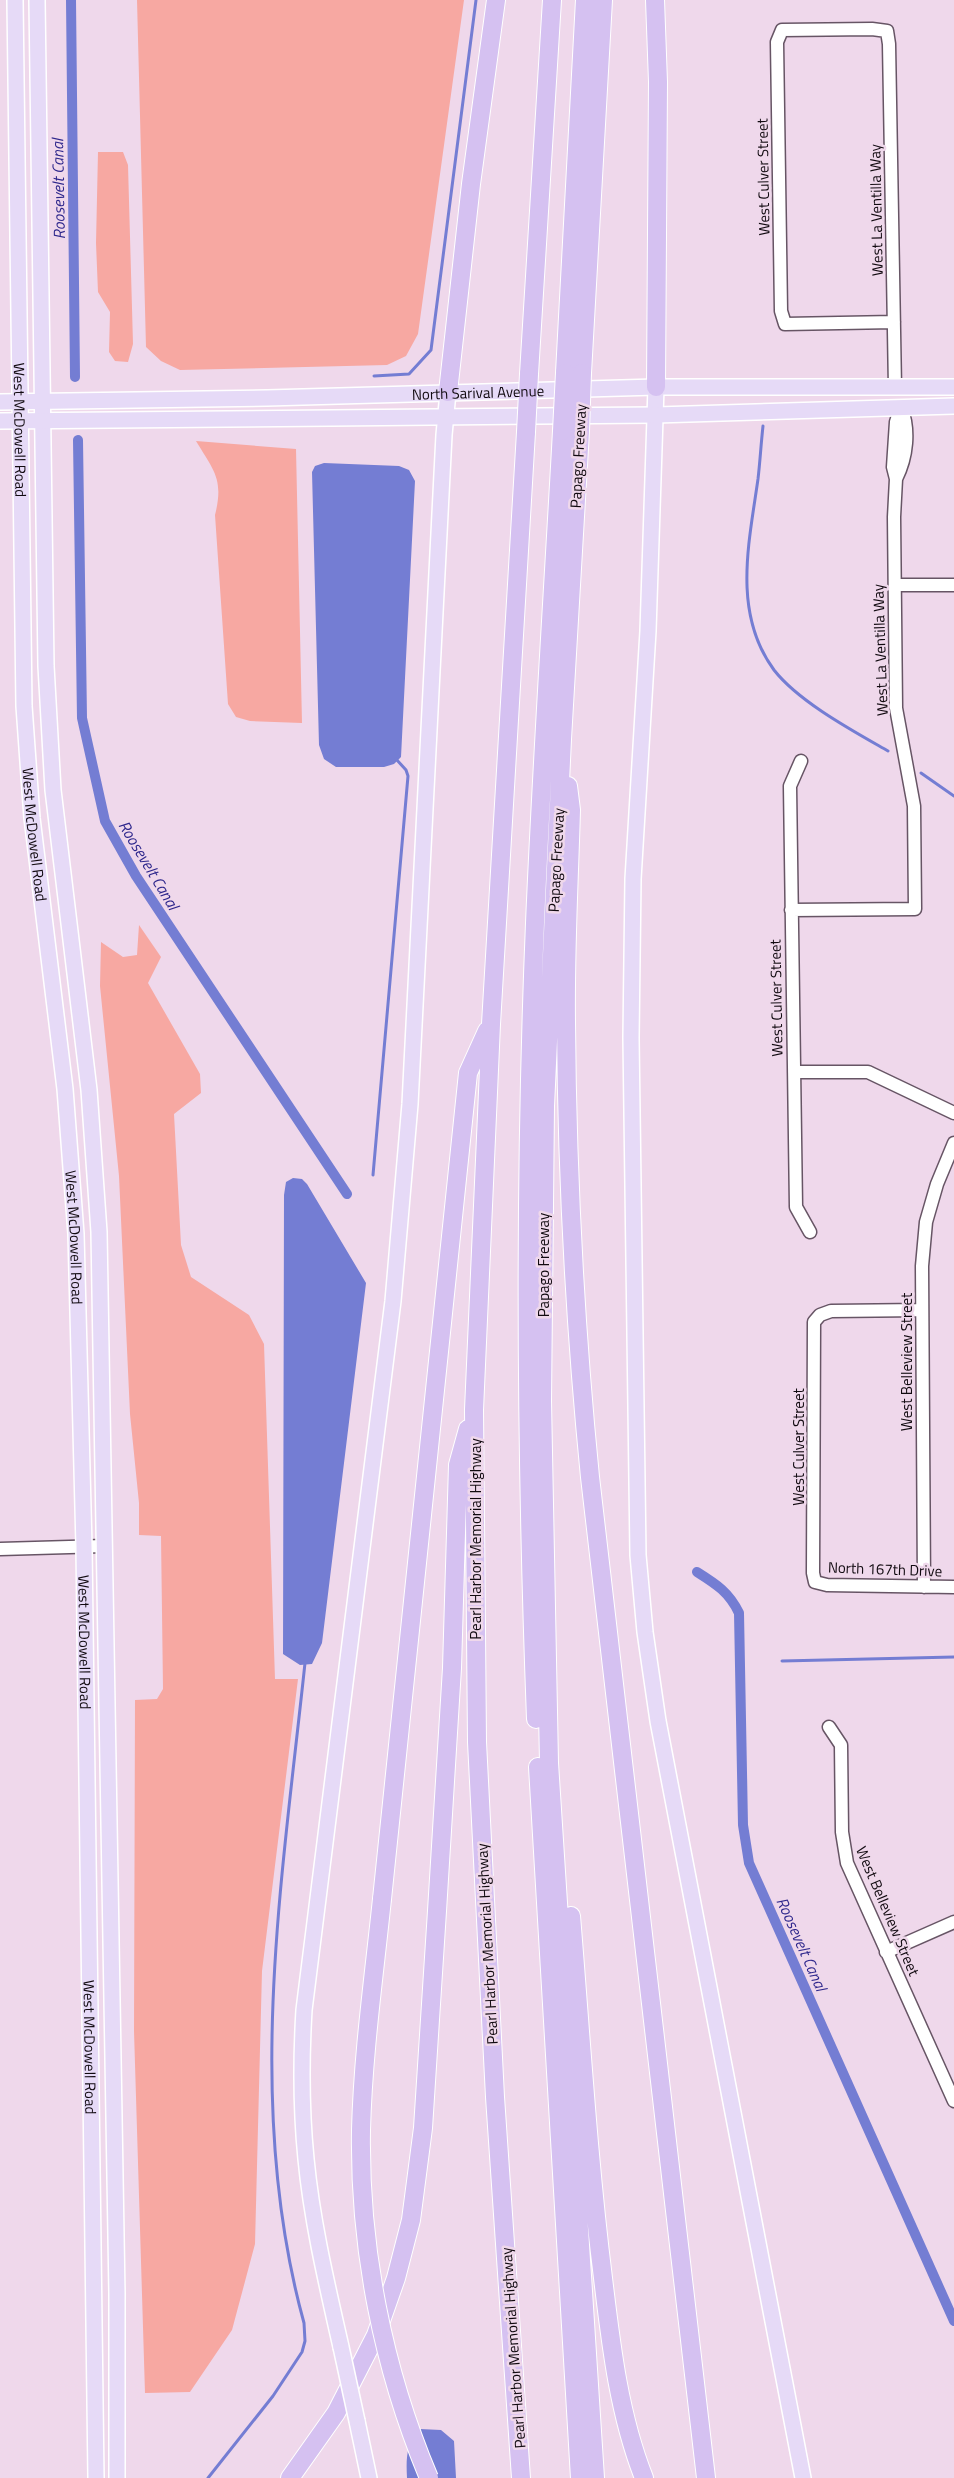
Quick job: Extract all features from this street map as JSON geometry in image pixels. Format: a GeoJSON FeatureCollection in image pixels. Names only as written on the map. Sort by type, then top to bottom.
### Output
{"type":"FeatureCollection","features":[{"type":"Feature","properties":{"kind":"highway"},"geometry":{"type":"LineString","coordinates":[[448,392],[471,184],[496,0]]}},
{"type":"Feature","properties":{"kind":"highway"},"geometry":{"type":"LineString","coordinates":[[290,2478],[336,2412],[376,2336],[396,2278],[412,2211],[423,2128],[452,1668],[458,1465],[474,1410],[490,1024],[552,0]]}},
{"type":"Feature","properties":{"kind":"highway"},"geometry":{"type":"LineString","coordinates":[[580,2478],[540,1815],[530,1565],[528,1412],[529,1143],[535,924],[562,431],[574,373],[585,0]]}},
{"type":"Feature","properties":{"kind":"highway","name":"Papago Freeway"},"geometry":{"type":"LineString","coordinates":[[548,1722],[542,1401],[544,1106],[562,739],[580,431],[574,373],[603,0]]}},
{"type":"Feature","properties":{"kind":"highway"},"geometry":{"type":"LineString","coordinates":[[655,0],[658,82],[656,387]]}},
{"type":"Feature","properties":{"kind":"highway"},"geometry":{"type":"LineString","coordinates":[[562,739],[571,810],[566,1019],[568,1179],[578,1352],[590,1477],[706,2478]]}},
{"type":"Feature","properties":{"kind":"highway"},"geometry":{"type":"LineString","coordinates":[[429,2478],[398,2393],[374,2285],[364,2206],[362,2151],[363,2090],[468,1073],[490,1024]]}},
{"type":"Feature","properties":{"kind":"highway","name":"Pearl Harbor Memorial Highway"},"geometry":{"type":"LineString","coordinates":[[474,1410],[478,1761],[495,2097],[521,2478]]}},
{"type":"Feature","properties":{"kind":"highway"},"geometry":{"type":"LineString","coordinates":[[548,1722],[595,2478]]}},
{"type":"Feature","properties":{"kind":"highway"},"geometry":{"type":"LineString","coordinates":[[548,1722],[568,1875],[593,2188],[607,2308],[623,2408],[644,2478]]}},
{"type":"Feature","properties":{"kind":"main road","name":"West McDowell Road"},"geometry":{"type":"LineString","coordinates":[[15,0],[24,706],[32,818],[63,1068],[74,1205],[84,1546],[96,2478]]}},
{"type":"Feature","properties":{"kind":"main road","name":"West McDowell Road"},"geometry":{"type":"LineString","coordinates":[[37,0],[46,666],[53,790],[89,1090],[99,1232],[116,2275],[117,2478]]}},
{"type":"Feature","properties":{"kind":"main road","name":"North Sarival Avenue"},"geometry":{"type":"LineString","coordinates":[[0,402],[656,387],[954,387]]}},
{"type":"Feature","properties":{"kind":"main road"},"geometry":{"type":"LineString","coordinates":[[656,387],[648,640],[634,869],[630,990],[638,1554],[645,1632],[658,1721],[803,2478]]}},
{"type":"Feature","properties":{"kind":"main road"},"geometry":{"type":"LineString","coordinates":[[837,409],[866,399],[891,397],[895,388]]}},
{"type":"Feature","properties":{"kind":"main road"},"geometry":{"type":"LineString","coordinates":[[369,2478],[319,2246],[306,2161],[301,2085],[304,2010],[386,1362],[400,1229],[412,1056],[445,418],[448,392]]}},
{"type":"Feature","properties":{"kind":"main road"},"geometry":{"type":"LineString","coordinates":[[902,407],[903,401],[917,395],[954,394]]}},
{"type":"Feature","properties":{"kind":"main road","name":"North Sarival Avenue"},"geometry":{"type":"LineString","coordinates":[[0,421],[656,415],[954,406]]}},
{"type":"Feature","properties":{"kind":"street","name":"West Culver Street"},"geometry":{"type":"LineString","coordinates":[[887,31],[782,30],[777,42],[781,311],[785,324],[894,322]]}},
{"type":"Feature","properties":{"kind":"street","name":"West La Ventilla Way"},"geometry":{"type":"LineString","coordinates":[[887,31],[889,52],[895,388]]}},
{"type":"Feature","properties":{"kind":"street","name":"West La Ventilla Way"},"geometry":{"type":"LineString","coordinates":[[791,910],[915,909],[914,806],[896,708],[894,517],[896,479],[892,467],[896,422],[902,407]]}},
{"type":"Feature","properties":{"kind":"street"},"geometry":{"type":"LineString","coordinates":[[895,585],[954,585]]}},
{"type":"Feature","properties":{"kind":"street","name":"West Culver Street"},"geometry":{"type":"LineString","coordinates":[[801,761],[790,786],[796,1206],[810,1232]]}},
{"type":"Feature","properties":{"kind":"street"},"geometry":{"type":"LineString","coordinates":[[794,1072],[868,1072],[954,1113]]}},
{"type":"Feature","properties":{"kind":"street","name":"West Belleview Street"},"geometry":{"type":"LineString","coordinates":[[924,1587],[922,1310],[926,1222],[937,1184],[954,1143]]}},
{"type":"Feature","properties":{"kind":"street","name":"West Culver Street"},"geometry":{"type":"LineString","coordinates":[[815,1582],[814,1322],[820,1315],[831,1311],[922,1310]]}},
{"type":"Feature","properties":{"kind":"street"},"geometry":{"type":"LineString","coordinates":[[0,1548],[104,1546]]}},
{"type":"Feature","properties":{"kind":"street","name":"North 167th Drive"},"geometry":{"type":"LineString","coordinates":[[815,1582],[827,1585],[954,1588]]}},
{"type":"Feature","properties":{"kind":"street","name":"West Belleview Street"},"geometry":{"type":"LineString","coordinates":[[829,1727],[841,1745],[843,1849],[847,1863],[954,2100]]}},
{"type":"Feature","properties":{"kind":"street"},"geometry":{"type":"LineString","coordinates":[[886,1952],[954,1922]]}},
{"type":"Feature","properties":{"kind":"shaded area"},"geometry":{"type":"Polygon","coordinates":[[[137,0],[464,0],[418,334],[406,356],[387,365],[180,370],[161,361],[146,347],[137,0]]]}},
{"type":"Feature","properties":{"kind":"shaded area"},"geometry":{"type":"Polygon","coordinates":[[[98,152],[123,152],[128,165],[133,344],[128,362],[115,361],[109,352],[110,312],[98,292],[96,243],[98,152]]]}},
{"type":"Feature","properties":{"kind":"shaded area"},"geometry":{"type":"Polygon","coordinates":[[[196,441],[296,449],[302,723],[250,721],[236,717],[228,704],[215,515],[218,503],[218,484],[212,468],[196,441]]]}},
{"type":"Feature","properties":{"kind":"shaded area"},"geometry":{"type":"Polygon","coordinates":[[[139,925],[161,957],[148,983],[200,1074],[201,1093],[174,1114],[181,1245],[191,1277],[249,1315],[264,1344],[275,1679],[298,1679],[262,1971],[255,2244],[232,2330],[190,2392],[145,2393],[134,2031],[135,1700],[157,1699],[163,1689],[161,1536],[139,1535],[139,1503],[130,1414],[119,1176],[100,986],[101,942],[123,957],[137,955],[139,925]]]}},
{"type":"Feature","properties":{"kind":"water"},"geometry":{"type":"Polygon","coordinates":[[[324,463],[399,466],[409,470],[415,481],[401,757],[394,764],[384,767],[336,767],[324,759],[319,745],[312,472],[315,466],[324,463]]]}},
{"type":"Feature","properties":{"kind":"water"},"geometry":{"type":"Polygon","coordinates":[[[293,1178],[302,1179],[307,1184],[366,1283],[322,1643],[312,1664],[300,1665],[283,1654],[284,1195],[286,1182],[293,1178]]]}},
{"type":"Feature","properties":{"kind":"water"},"geometry":{"type":"Polygon","coordinates":[[[420,2429],[441,2430],[454,2441],[456,2478],[407,2478],[409,2446],[420,2429]]]}},
{"type":"Feature","properties":{"kind":"waterway","name":"Roosevelt Canal"},"geometry":{"type":"LineString","coordinates":[[71,0],[75,377]]}},
{"type":"Feature","properties":{"kind":"waterway"},"geometry":{"type":"LineString","coordinates":[[374,376],[409,374],[431,350],[476,0]]}},
{"type":"Feature","properties":{"kind":"waterway"},"geometry":{"type":"LineString","coordinates":[[763,426],[748,553],[747,577],[748,601],[753,625],[761,648],[774,670],[797,693],[827,715],[888,751]]}},
{"type":"Feature","properties":{"kind":"waterway","name":"Roosevelt Canal"},"geometry":{"type":"LineString","coordinates":[[78,440],[82,718],[105,821],[136,876],[347,1194]]}},
{"type":"Feature","properties":{"kind":"waterway"},"geometry":{"type":"LineString","coordinates":[[373,1175],[408,776],[406,770],[396,759]]}},
{"type":"Feature","properties":{"kind":"waterway"},"geometry":{"type":"LineString","coordinates":[[921,773],[954,796]]}},
{"type":"Feature","properties":{"kind":"waterway","name":"Roosevelt Canal"},"geometry":{"type":"LineString","coordinates":[[697,1572],[721,1589],[731,1599],[739,1613],[743,1825],[749,1863],[954,2321]]}},
{"type":"Feature","properties":{"kind":"waterway"},"geometry":{"type":"LineString","coordinates":[[782,1661],[954,1657]]}},
{"type":"Feature","properties":{"kind":"waterway"},"geometry":{"type":"LineString","coordinates":[[208,2478],[273,2396],[302,2352],[305,2341],[304,2323],[286,2241],[276,2159],[272,2076],[273,1993],[279,1910],[305,1663]]}}]}
